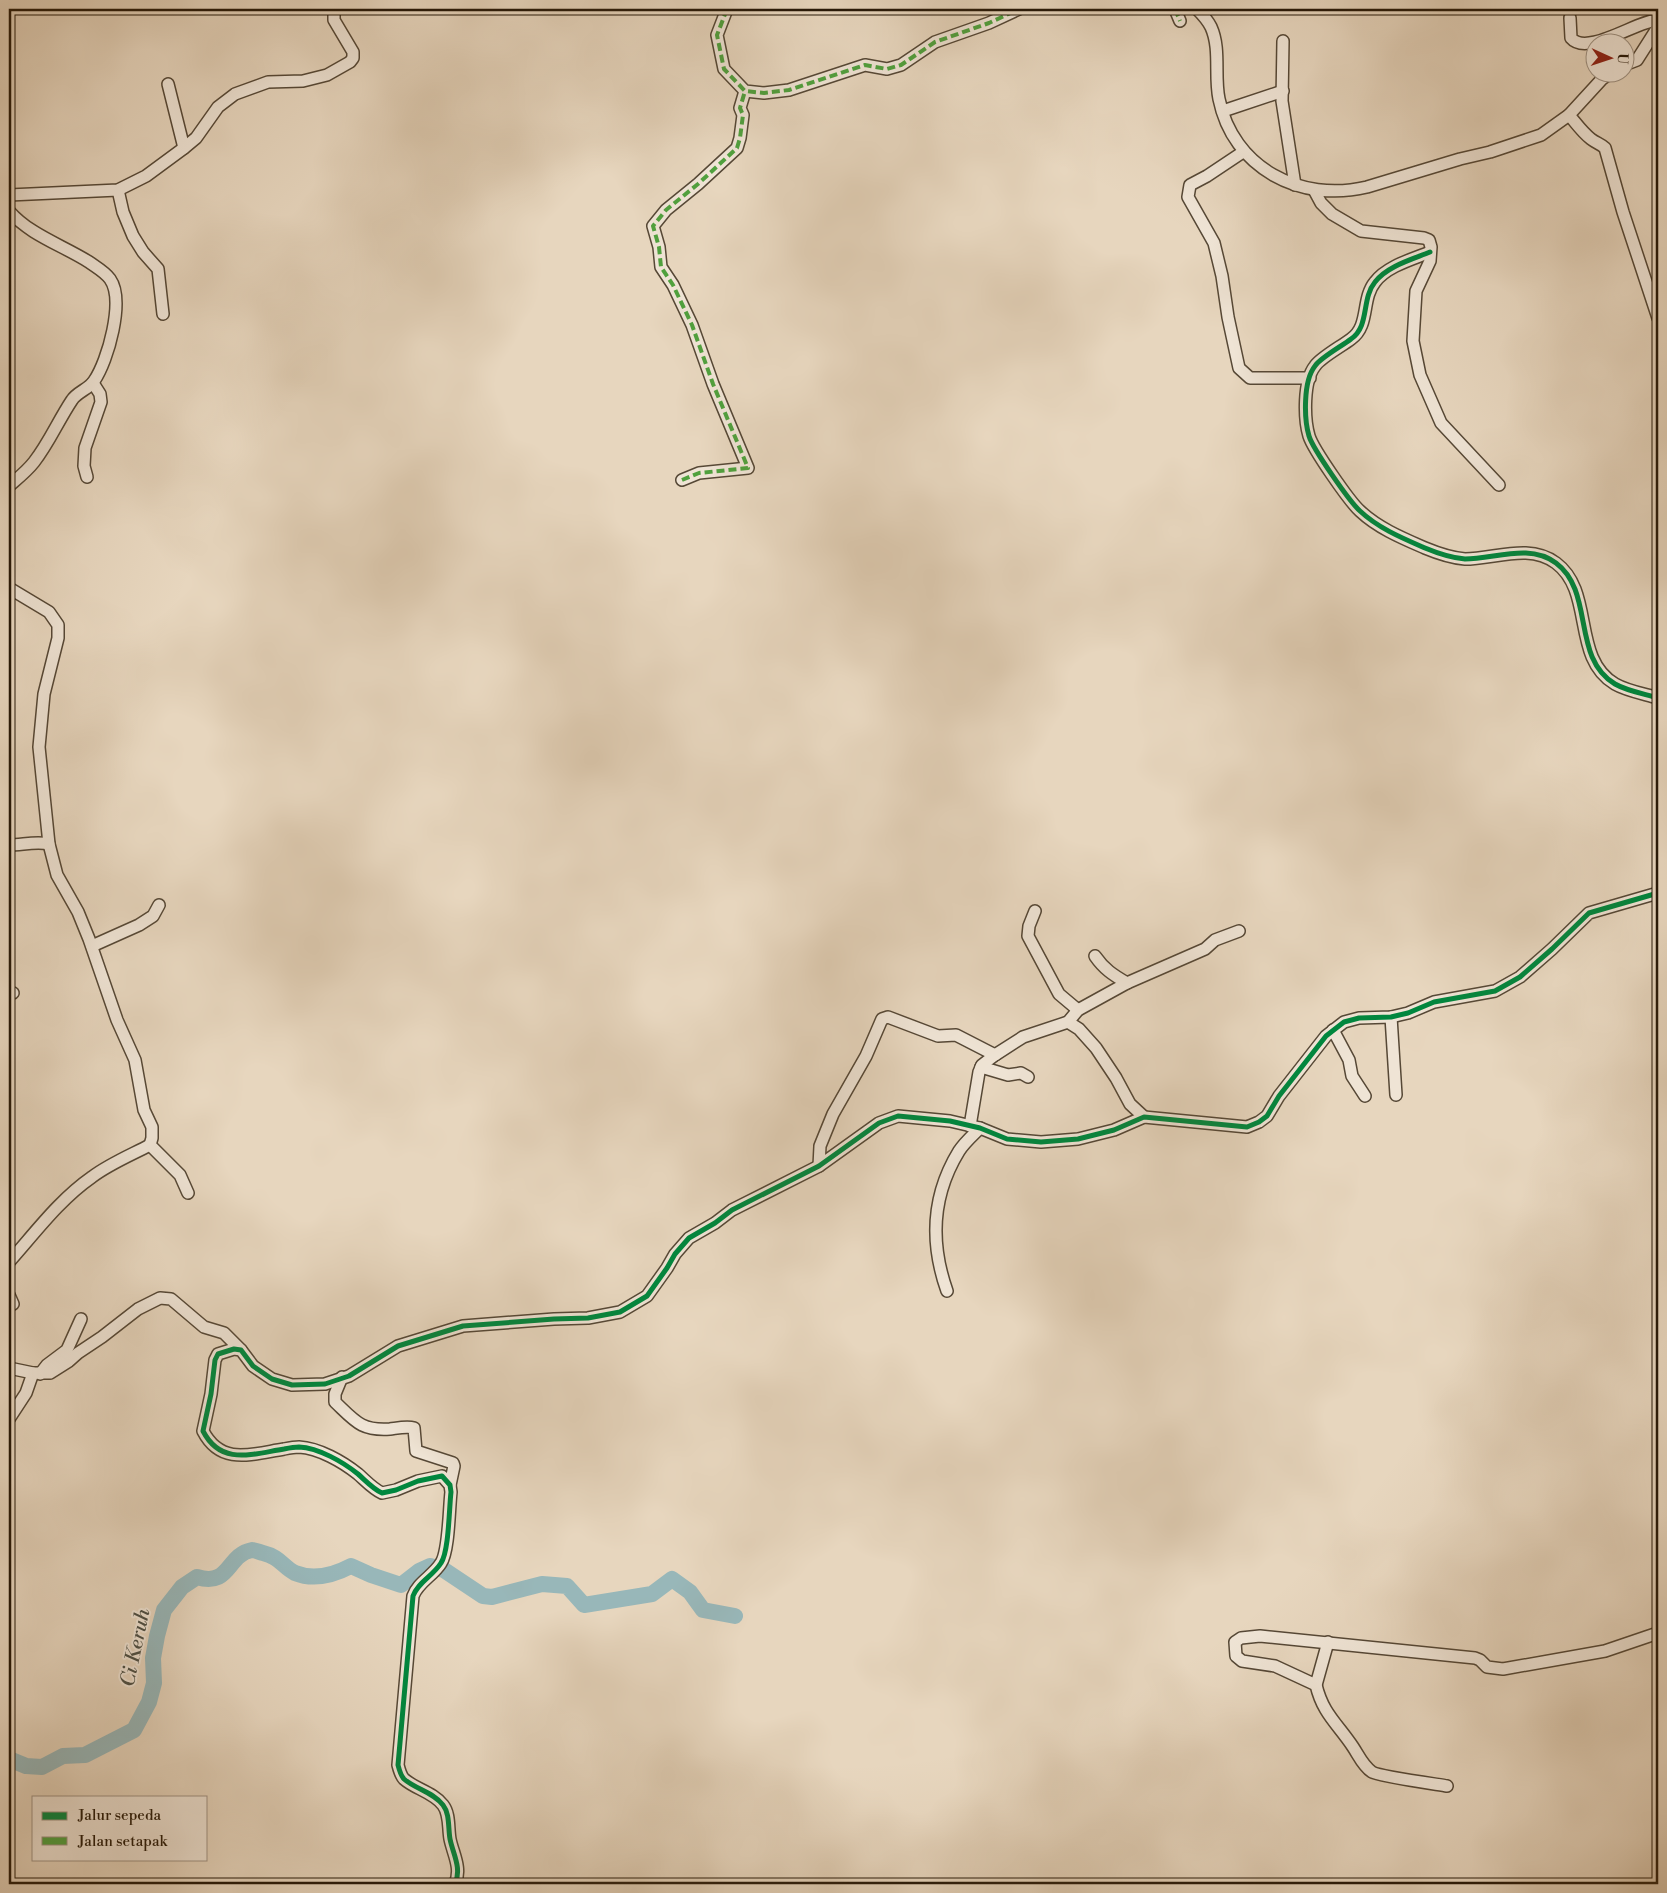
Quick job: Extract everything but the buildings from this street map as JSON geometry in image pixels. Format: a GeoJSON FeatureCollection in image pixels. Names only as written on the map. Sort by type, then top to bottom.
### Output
{"type":"FeatureCollection","features":[{"type":"Feature","properties":{"kind":"street"},"geometry":{"type":"LineString","coordinates":[[9,195],[118,190],[146,176],[184,148],[196,138],[218,107],[235,94],[268,82],[303,81],[327,76],[350,62],[353,58],[353,52],[334,20],[334,9]]}},
{"type":"Feature","properties":{"kind":"street"},"geometry":{"type":"LineString","coordinates":[[726,9],[717,35],[724,69],[745,91],[764,94],[789,90],[865,66],[887,69],[901,65],[935,42],[1020,9]]}},
{"type":"Feature","properties":{"kind":"street"},"geometry":{"type":"LineString","coordinates":[[1175,9],[1180,21]]}},
{"type":"Feature","properties":{"kind":"street"},"geometry":{"type":"LineString","coordinates":[[1197,9],[1211,26],[1214,37],[1219,97],[1226,121],[1243,152],[1278,178],[1314,190],[1352,190],[1490,152],[1541,135],[1569,115],[1599,82]]}},
{"type":"Feature","properties":{"kind":"street"},"geometry":{"type":"LineString","coordinates":[[1570,18],[1571,38],[1576,42],[1586,43],[1602,40],[1642,22],[1658,20]]}},
{"type":"Feature","properties":{"kind":"street"},"geometry":{"type":"LineString","coordinates":[[1634,61],[1637,60],[1658,27]]}},
{"type":"Feature","properties":{"kind":"street"},"geometry":{"type":"LineString","coordinates":[[1283,41],[1282,91],[1284,120],[1295,185]]}},
{"type":"Feature","properties":{"kind":"street"},"geometry":{"type":"LineString","coordinates":[[168,84],[184,148]]}},
{"type":"Feature","properties":{"kind":"street"},"geometry":{"type":"LineString","coordinates":[[682,480],[699,473],[748,468],[713,384],[692,325],[673,285],[661,267],[659,248],[653,226],[666,210],[737,148],[743,115],[740,108],[745,91]]}},
{"type":"Feature","properties":{"kind":"street"},"geometry":{"type":"LineString","coordinates":[[1223,111],[1282,91]]}},
{"type":"Feature","properties":{"kind":"street"},"geometry":{"type":"LineString","coordinates":[[1569,115],[1582,131],[1593,141],[1605,148],[1623,212],[1658,318]]}},
{"type":"Feature","properties":{"kind":"street"},"geometry":{"type":"LineString","coordinates":[[1243,152],[1190,185],[1188,197],[1214,244],[1222,276],[1228,317],[1239,368],[1250,378],[1310,378]]}},
{"type":"Feature","properties":{"kind":"street"},"geometry":{"type":"LineString","coordinates":[[118,190],[123,212],[133,236],[143,252],[158,269],[163,314]]}},
{"type":"Feature","properties":{"kind":"street"},"geometry":{"type":"LineString","coordinates":[[1314,190],[1321,203],[1332,214],[1361,231],[1429,240],[1430,261],[1416,291],[1413,341],[1420,375],[1441,423],[1499,485]]}},
{"type":"Feature","properties":{"kind":"street"},"geometry":{"type":"LineString","coordinates":[[9,211],[20,224],[80,256],[101,270],[115,288],[116,305],[104,364],[93,383],[73,398],[33,464],[9,486]]}},
{"type":"Feature","properties":{"kind":"street"},"geometry":{"type":"LineString","coordinates":[[1430,252],[1382,274],[1373,283],[1360,331],[1354,338],[1315,366],[1306,394],[1309,436],[1315,448],[1358,510],[1387,530],[1445,555],[1462,559],[1520,553],[1536,554],[1555,562],[1570,575],[1576,590],[1592,658],[1601,674],[1616,685],[1658,698]]}},
{"type":"Feature","properties":{"kind":"street"},"geometry":{"type":"LineString","coordinates":[[87,477],[84,466],[85,448],[101,402],[100,394],[93,383]]}},
{"type":"Feature","properties":{"kind":"street"},"geometry":{"type":"LineString","coordinates":[[9,588],[49,612],[58,625],[58,638],[44,694],[40,747],[49,844],[57,876],[78,912],[92,946],[117,1020],[135,1060],[144,1110],[151,1122],[152,1138],[150,1145],[92,1176],[48,1215],[9,1262]]}},
{"type":"Feature","properties":{"kind":"street"},"geometry":{"type":"LineString","coordinates":[[9,845],[25,845],[39,842],[49,844]]}},
{"type":"Feature","properties":{"kind":"street"},"geometry":{"type":"LineString","coordinates":[[9,1368],[36,1373],[50,1373],[138,1310],[160,1298],[171,1300],[204,1327],[224,1333],[241,1350],[253,1366],[272,1380],[292,1385],[325,1384],[349,1376],[398,1346],[463,1326],[588,1318],[620,1312],[647,1296],[675,1254],[689,1238],[715,1223],[732,1210],[819,1166],[879,1123],[891,1118],[898,1116],[923,1118],[975,1127],[1007,1140],[1062,1141],[1114,1130],[1144,1117],[1247,1127],[1267,1116],[1279,1096],[1326,1036],[1344,1022],[1359,1018],[1391,1017],[1408,1013],[1434,1002],[1495,991],[1520,977],[1589,913],[1658,893]]}},
{"type":"Feature","properties":{"kind":"street"},"geometry":{"type":"LineString","coordinates":[[92,946],[139,925],[153,916],[159,905]]}},
{"type":"Feature","properties":{"kind":"street"},"geometry":{"type":"LineString","coordinates":[[1035,911],[1029,926],[1028,936],[1059,994],[1078,1010]]}},
{"type":"Feature","properties":{"kind":"street"},"geometry":{"type":"LineString","coordinates":[[947,1291],[938,1264],[936,1248],[937,1211],[947,1179],[960,1149],[975,1127],[976,1082],[981,1067],[994,1055],[1023,1037],[1068,1022],[1078,1010],[1127,983],[1205,949],[1212,941],[1239,931]]}},
{"type":"Feature","properties":{"kind":"street"},"geometry":{"type":"LineString","coordinates":[[1095,956],[1111,974],[1127,983]]}},
{"type":"Feature","properties":{"kind":"street"},"geometry":{"type":"LineString","coordinates":[[819,1166],[820,1146],[833,1114],[866,1056],[882,1019],[888,1017],[938,1036],[956,1035],[994,1055]]}},
{"type":"Feature","properties":{"kind":"street"},"geometry":{"type":"LineString","coordinates":[[1391,1017],[1396,1095]]}},
{"type":"Feature","properties":{"kind":"street"},"geometry":{"type":"LineString","coordinates":[[1068,1022],[1083,1033],[1099,1052],[1130,1104],[1144,1117]]}},
{"type":"Feature","properties":{"kind":"street"},"geometry":{"type":"LineString","coordinates":[[1333,1030],[1349,1060],[1352,1076],[1365,1096]]}},
{"type":"Feature","properties":{"kind":"street"},"geometry":{"type":"LineString","coordinates":[[981,1067],[1008,1075],[1022,1073],[1028,1077]]}},
{"type":"Feature","properties":{"kind":"street"},"geometry":{"type":"LineString","coordinates":[[150,1145],[180,1175],[188,1193]]}},
{"type":"Feature","properties":{"kind":"street"},"geometry":{"type":"LineString","coordinates":[[9,1420],[36,1373],[67,1350],[81,1319]]}},
{"type":"Feature","properties":{"kind":"street"},"geometry":{"type":"LineString","coordinates":[[241,1350],[234,1348],[218,1354],[215,1360],[211,1394],[202,1431],[206,1438],[221,1452],[227,1455],[248,1455],[299,1447],[323,1454],[342,1464],[357,1473],[377,1491],[382,1493],[396,1490],[418,1481],[442,1476],[450,1485]]}},
{"type":"Feature","properties":{"kind":"street"},"geometry":{"type":"LineString","coordinates":[[342,1377],[335,1394],[335,1402],[353,1419],[365,1427],[377,1429],[414,1428],[416,1451],[453,1463],[454,1466],[450,1485],[445,1556],[436,1569],[415,1590],[413,1596],[398,1765],[403,1778],[430,1794],[444,1806],[456,1859],[458,1874],[455,1884]]}},
{"type":"Feature","properties":{"kind":"street"},"geometry":{"type":"LineString","coordinates":[[1316,1685],[1275,1666],[1242,1661],[1236,1656],[1235,1642],[1241,1638],[1260,1636],[1328,1642],[1386,1650],[1475,1658],[1487,1667],[1503,1669],[1605,1651],[1658,1633]]}},
{"type":"Feature","properties":{"kind":"street"},"geometry":{"type":"LineString","coordinates":[[1328,1642],[1316,1685],[1320,1702],[1363,1763],[1373,1773],[1447,1786]]}},
{"type":"Feature","properties":{"kind":"waterway","name":"Ci Keruh"},"geometry":{"type":"LineString","coordinates":[[9,1759],[26,1766],[42,1767],[63,1756],[85,1755],[134,1730],[149,1702],[154,1683],[153,1658],[164,1610],[182,1587],[197,1577],[216,1578],[237,1558],[252,1550],[273,1557],[295,1573],[310,1577],[324,1576],[351,1566],[401,1585],[419,1571],[430,1566],[444,1570],[483,1596],[492,1597],[542,1584],[567,1586],[584,1605],[652,1594],[672,1579],[690,1592],[703,1610],[735,1616]]}},
{"type":"Feature","properties":{"kind":"marked path"},"geometry":{"type":"LineString","coordinates":[[727,9],[717,35],[724,69],[745,91],[764,93],[789,90],[865,65],[887,69],[901,65],[935,42],[989,23],[1019,9]]}},
{"type":"Feature","properties":{"kind":"marked path"},"geometry":{"type":"LineString","coordinates":[[1175,9],[1180,21]]}},
{"type":"Feature","properties":{"kind":"marked path"},"geometry":{"type":"LineString","coordinates":[[682,480],[699,473],[748,468],[713,384],[692,325],[673,285],[661,267],[659,247],[653,226],[666,210],[737,148],[743,115],[740,108],[745,91]]}},
{"type":"Feature","properties":{"kind":"cycle path"},"geometry":{"type":"LineString","coordinates":[[1430,252],[1401,264],[1380,276],[1368,296],[1361,327],[1357,334],[1321,359],[1315,366],[1308,381],[1306,400],[1307,429],[1312,443],[1348,497],[1360,511],[1382,528],[1434,552],[1450,556],[1465,559],[1523,553],[1546,557],[1556,563],[1568,575],[1575,590],[1587,642],[1601,673],[1615,684],[1658,698]]}},
{"type":"Feature","properties":{"kind":"cycle path"},"geometry":{"type":"LineString","coordinates":[[455,1884],[458,1872],[445,1809],[434,1797],[404,1779],[398,1765],[413,1596],[418,1587],[438,1568],[444,1557],[448,1529],[450,1485],[442,1476],[418,1481],[396,1490],[382,1493],[345,1465],[315,1450],[297,1447],[238,1455],[219,1449],[210,1442],[203,1431],[211,1394],[215,1360],[218,1354],[234,1349],[241,1350],[253,1366],[272,1379],[292,1385],[325,1384],[349,1376],[398,1346],[463,1326],[588,1318],[620,1312],[647,1296],[675,1254],[689,1238],[715,1223],[732,1210],[819,1166],[879,1123],[898,1116],[950,1121],[980,1128],[1007,1139],[1041,1142],[1078,1139],[1114,1130],[1144,1117],[1247,1127],[1267,1116],[1279,1096],[1326,1036],[1344,1022],[1359,1018],[1391,1017],[1408,1013],[1434,1002],[1495,991],[1520,977],[1589,913],[1658,893]]}}]}
